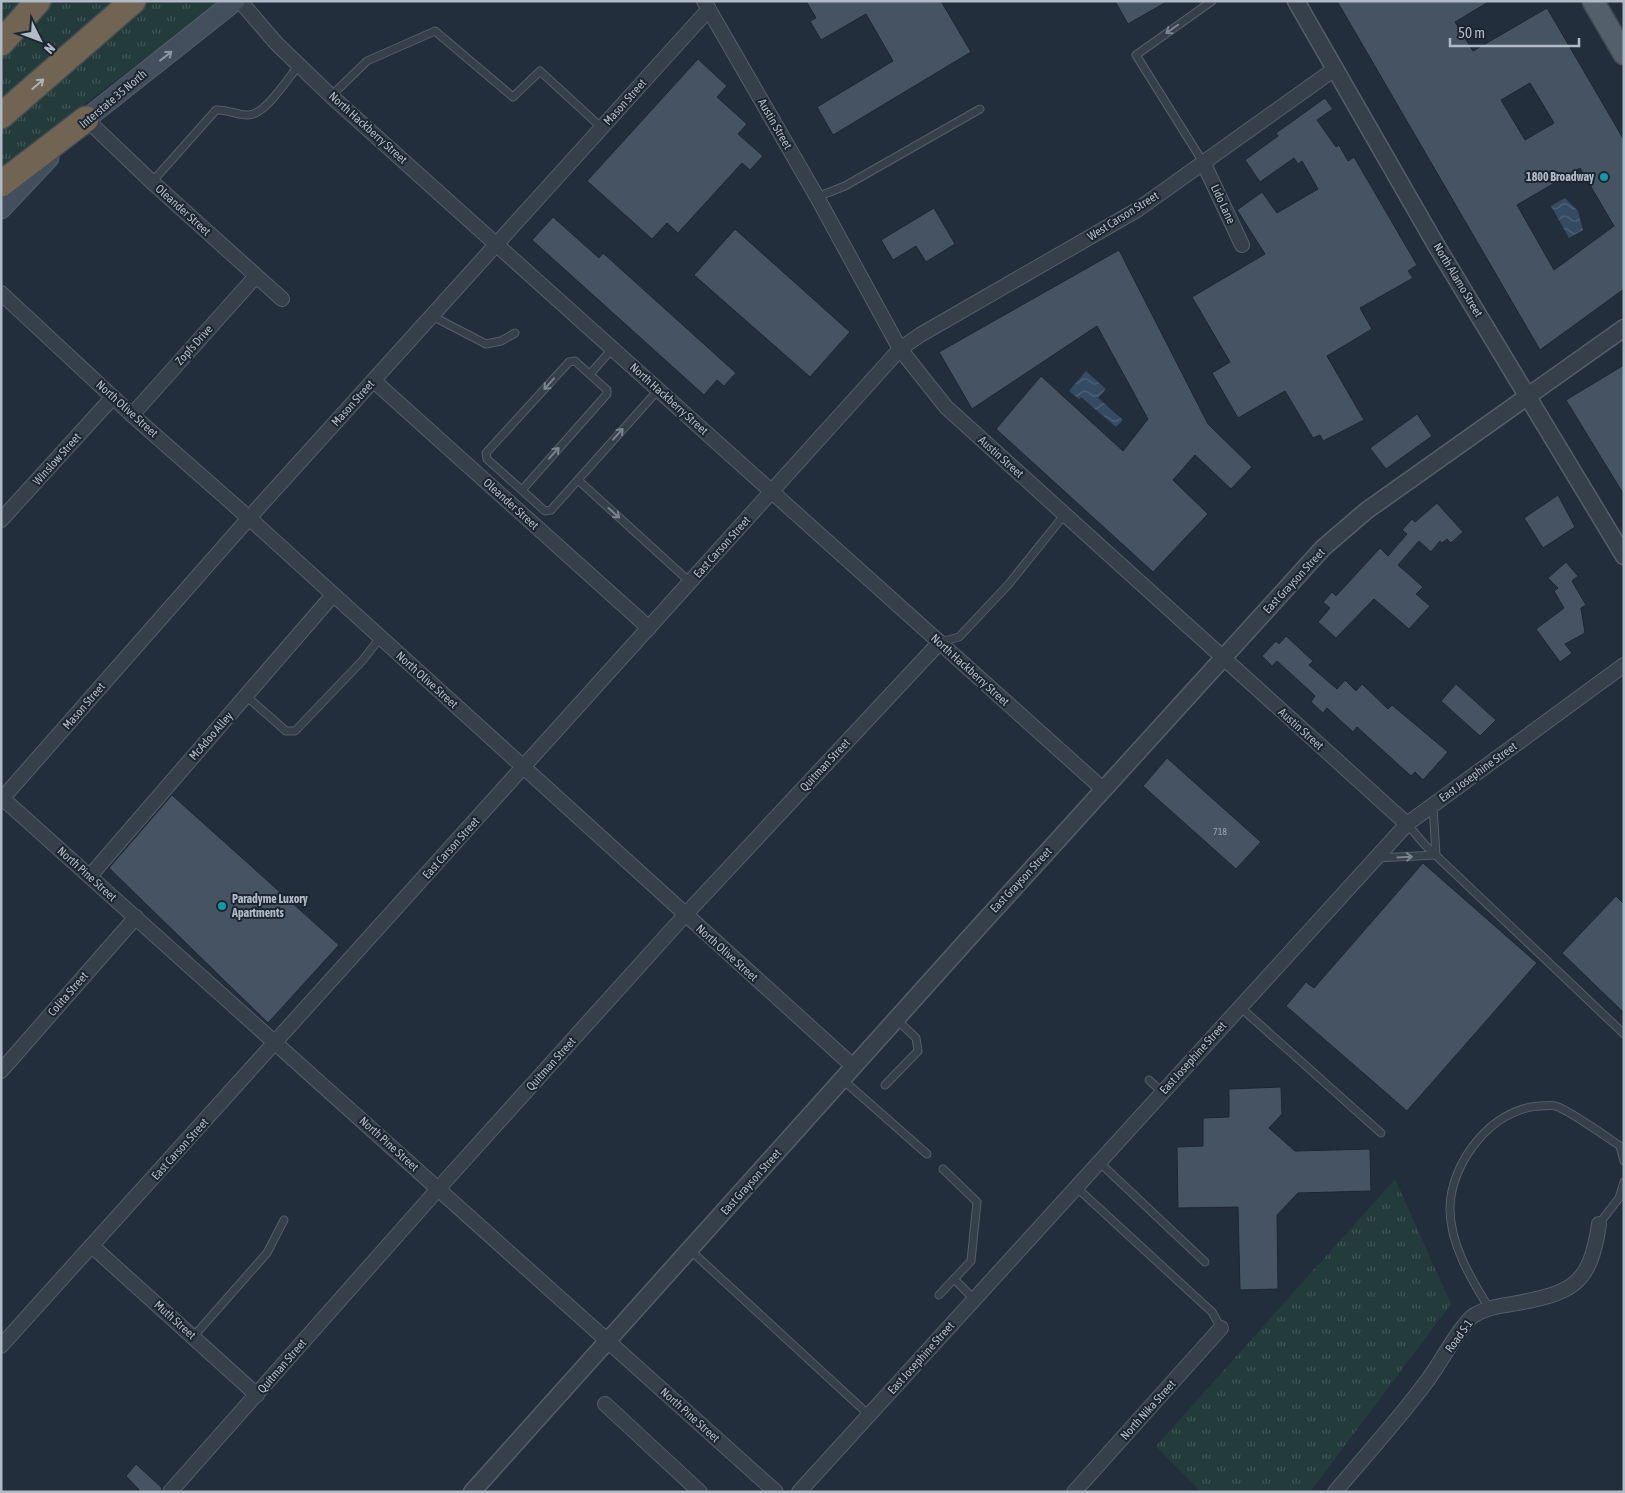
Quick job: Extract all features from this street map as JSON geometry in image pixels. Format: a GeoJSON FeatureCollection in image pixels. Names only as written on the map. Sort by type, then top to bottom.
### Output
{"type":"FeatureCollection","features":[{"type":"Feature","properties":{"kind":"highway"},"geometry":{"type":"LineString","coordinates":[[1,43],[38,1]]}},
{"type":"Feature","properties":{"kind":"highway"},"geometry":{"type":"LineString","coordinates":[[1,116],[133,1]]}},
{"type":"Feature","properties":{"kind":"highway"},"geometry":{"type":"LineString","coordinates":[[1,184],[86,119]]}},
{"type":"Feature","properties":{"kind":"main road","name":"Interstate 35 North"},"geometry":{"type":"LineString","coordinates":[[1,209],[86,119],[236,1]]}},
{"type":"Feature","properties":{"kind":"main road"},"geometry":{"type":"LineString","coordinates":[[1593,1],[1624,54]]}},
{"type":"Feature","properties":{"kind":"street","name":"North Hackberry Street"},"geometry":{"type":"LineString","coordinates":[[240,1],[276,43],[331,96],[497,243],[1104,790]]}},
{"type":"Feature","properties":{"kind":"street","name":"North Alamo Street"},"geometry":{"type":"LineString","coordinates":[[1296,1],[1436,245],[1624,556]]}},
{"type":"Feature","properties":{"kind":"street","name":"Mason Street"},"geometry":{"type":"LineString","coordinates":[[2,798],[249,518],[602,128],[707,5]]}},
{"type":"Feature","properties":{"kind":"street","name":"Austin Street"},"geometry":{"type":"LineString","coordinates":[[707,5],[900,349],[946,408],[1406,824]]}},
{"type":"Feature","properties":{"kind":"street","name":"West Carson Street"},"geometry":{"type":"LineString","coordinates":[[900,349],[920,335],[1128,215],[1336,68]]}},
{"type":"Feature","properties":{"kind":"street","name":"Oleander Street"},"geometry":{"type":"LineString","coordinates":[[86,119],[152,182],[282,298]]}},
{"type":"Feature","properties":{"kind":"street","name":"Lido Lane"},"geometry":{"type":"LineString","coordinates":[[1203,162],[1242,245]]}},
{"type":"Feature","properties":{"kind":"street","name":"Zopfs Drive"},"geometry":{"type":"LineString","coordinates":[[132,415],[256,276]]}},
{"type":"Feature","properties":{"kind":"street","name":"North Olive Street"},"geometry":{"type":"LineString","coordinates":[[1,293],[113,398],[249,518],[854,1067]]}},
{"type":"Feature","properties":{"kind":"street","name":"East Grayson Street"},"geometry":{"type":"LineString","coordinates":[[472,1492],[1323,548],[1366,511],[1624,328]]}},
{"type":"Feature","properties":{"kind":"street","name":"East Carson Street"},"geometry":{"type":"LineString","coordinates":[[4,1339],[92,1246],[900,349]]}},
{"type":"Feature","properties":{"kind":"street","name":"Oleander Street"},"geometry":{"type":"LineString","coordinates":[[374,380],[649,628]]}},
{"type":"Feature","properties":{"kind":"street","name":"Winslow Street"},"geometry":{"type":"LineString","coordinates":[[1,520],[113,398]]}},
{"type":"Feature","properties":{"kind":"street","name":"McAdoo Alley"},"geometry":{"type":"LineString","coordinates":[[90,876],[333,596]]}},
{"type":"Feature","properties":{"kind":"street","name":"Quitman Street"},"geometry":{"type":"LineString","coordinates":[[170,1492],[438,1189],[685,915],[940,642]]}},
{"type":"Feature","properties":{"kind":"street","name":"East Josephine Street"},"geometry":{"type":"LineString","coordinates":[[799,1492],[1406,824],[1624,665]]}},
{"type":"Feature","properties":{"kind":"street","name":"North Pine Street"},"geometry":{"type":"LineString","coordinates":[[2,798],[776,1492]]}},
{"type":"Feature","properties":{"kind":"street","name":"Colita Street"},"geometry":{"type":"LineString","coordinates":[[1,1071],[136,917]]}},
{"type":"Feature","properties":{"kind":"street","name":"Road S-1"},"geometry":{"type":"LineString","coordinates":[[1335,1492],[1427,1381],[1471,1317],[1489,1308],[1550,1297],[1576,1283],[1590,1264],[1595,1250],[1599,1224]]}},
{"type":"Feature","properties":{"kind":"street","name":"Muth Street"},"geometry":{"type":"LineString","coordinates":[[92,1246],[257,1395]]}},
{"type":"Feature","properties":{"kind":"street","name":"North Nika Street"},"geometry":{"type":"LineString","coordinates":[[1074,1492],[1221,1328]]}},
{"type":"Feature","properties":{"kind":"street"},"geometry":{"type":"LineString","coordinates":[[605,1404],[700,1492]]}},
{"type":"Feature","properties":{"kind":"lane"},"geometry":{"type":"LineString","coordinates":[[1203,162],[1136,54],[1212,1]]}},
{"type":"Feature","properties":{"kind":"lane"},"geometry":{"type":"LineString","coordinates":[[331,96],[367,61],[435,31],[513,97],[540,72],[602,128]]}},
{"type":"Feature","properties":{"kind":"lane"},"geometry":{"type":"LineString","coordinates":[[152,182],[216,110],[247,116],[256,114],[264,108],[299,66]]}},
{"type":"Feature","properties":{"kind":"lane"},"geometry":{"type":"LineString","coordinates":[[817,198],[845,186],[980,109]]}},
{"type":"Feature","properties":{"kind":"lane"},"geometry":{"type":"LineString","coordinates":[[432,316],[461,333],[486,344],[501,341],[515,332]]}},
{"type":"Feature","properties":{"kind":"lane"},"geometry":{"type":"LineString","coordinates":[[590,374],[613,348]]}},
{"type":"Feature","properties":{"kind":"lane"},"geometry":{"type":"LineString","coordinates":[[522,490],[607,394],[607,390],[575,360],[569,362],[486,453],[487,459],[545,511],[551,510],[658,389]]}},
{"type":"Feature","properties":{"kind":"lane"},"geometry":{"type":"LineString","coordinates":[[578,480],[690,582]]}},
{"type":"Feature","properties":{"kind":"lane"},"geometry":{"type":"LineString","coordinates":[[940,642],[959,637],[1008,585],[1065,514]]}},
{"type":"Feature","properties":{"kind":"lane"},"geometry":{"type":"LineString","coordinates":[[246,696],[286,731],[295,732],[362,661],[380,638]]}},
{"type":"Feature","properties":{"kind":"lane"},"geometry":{"type":"LineString","coordinates":[[1433,805],[1436,855]]}},
{"type":"Feature","properties":{"kind":"lane"},"geometry":{"type":"LineString","coordinates":[[1406,824],[1436,855],[1624,1034]]}},
{"type":"Feature","properties":{"kind":"lane"},"geometry":{"type":"LineString","coordinates":[[1375,858],[1436,855]]}},
{"type":"Feature","properties":{"kind":"lane"},"geometry":{"type":"LineString","coordinates":[[1240,1007],[1381,1133]]}},
{"type":"Feature","properties":{"kind":"lane"},"geometry":{"type":"LineString","coordinates":[[885,1085],[918,1051],[916,1038],[896,1020]]}},
{"type":"Feature","properties":{"kind":"lane"},"geometry":{"type":"LineString","coordinates":[[843,1080],[927,1154]]}},
{"type":"Feature","properties":{"kind":"lane"},"geometry":{"type":"LineString","coordinates":[[1149,1080],[1162,1092]]}},
{"type":"Feature","properties":{"kind":"lane"},"geometry":{"type":"LineString","coordinates":[[1489,1308],[1455,1242],[1450,1209],[1457,1173],[1473,1145],[1500,1120],[1528,1107],[1556,1106],[1620,1146],[1624,1161]]}},
{"type":"Feature","properties":{"kind":"lane"},"geometry":{"type":"LineString","coordinates":[[1099,1162],[1205,1262]]}},
{"type":"Feature","properties":{"kind":"lane"},"geometry":{"type":"LineString","coordinates":[[939,1295],[971,1261],[978,1202],[943,1169]]}},
{"type":"Feature","properties":{"kind":"lane"},"geometry":{"type":"LineString","coordinates":[[1599,1224],[1619,1198],[1624,1182]]}},
{"type":"Feature","properties":{"kind":"lane"},"geometry":{"type":"LineString","coordinates":[[1076,1187],[1212,1312],[1221,1328]]}},
{"type":"Feature","properties":{"kind":"lane"},"geometry":{"type":"LineString","coordinates":[[193,1337],[267,1253],[284,1220]]}},
{"type":"Feature","properties":{"kind":"lane"},"geometry":{"type":"LineString","coordinates":[[690,1250],[869,1415]]}},
{"type":"Feature","properties":{"kind":"lane"},"geometry":{"type":"LineString","coordinates":[[954,1279],[974,1299]]}},
{"type":"Feature","properties":{"kind":"green space"},"geometry":{"type":"Polygon","coordinates":[[[1,1],[222,1],[83,105],[1,187],[1,1]]]}},
{"type":"Feature","properties":{"kind":"green space"},"geometry":{"type":"Polygon","coordinates":[[[1395,1179],[1451,1304],[1310,1492],[1201,1492],[1156,1446],[1395,1179]]]}},
{"type":"Feature","properties":{"kind":"water"},"geometry":{"type":"Polygon","coordinates":[[[1565,198],[1578,211],[1583,230],[1569,238],[1551,206],[1565,198]]]}},
{"type":"Feature","properties":{"kind":"water"},"geometry":{"type":"Polygon","coordinates":[[[1086,371],[1106,389],[1098,398],[1123,420],[1116,427],[1081,397],[1079,399],[1069,391],[1086,371]]]}},
{"type":"Feature","properties":{"kind":"building"},"geometry":{"type":"Polygon","coordinates":[[[806,1],[941,1],[971,52],[833,135],[817,107],[893,61],[866,14],[821,40],[810,21],[816,18],[806,1]]]}},
{"type":"Feature","properties":{"kind":"building"},"geometry":{"type":"Polygon","coordinates":[[[1115,1],[1168,1],[1128,24],[1115,1]]]}},
{"type":"Feature","properties":{"kind":"building"},"geometry":{"type":"Polygon","coordinates":[[[1337,1],[1490,1],[1455,22],[1473,51],[1547,8],[1624,140],[1624,289],[1540,350],[1337,1]],[[1530,83],[1501,100],[1525,140],[1554,123],[1530,83]],[[1580,168],[1517,205],[1554,270],[1614,226],[1580,168]]]}},
{"type":"Feature","properties":{"kind":"building"},"geometry":{"type":"Polygon","coordinates":[[[698,59],[727,86],[717,97],[747,124],[738,134],[763,156],[750,170],[742,163],[678,233],[667,223],[652,239],[587,181],[698,59]]]}},
{"type":"Feature","properties":{"kind":"building"},"geometry":{"type":"Polygon","coordinates":[[[1325,98],[1333,109],[1317,120],[1336,147],[1339,145],[1348,161],[1354,157],[1417,265],[1408,271],[1413,278],[1360,308],[1372,329],[1327,356],[1364,420],[1323,441],[1320,435],[1313,438],[1285,391],[1238,418],[1212,373],[1230,362],[1192,297],[1265,254],[1237,210],[1262,192],[1277,213],[1318,189],[1302,161],[1298,164],[1294,158],[1260,182],[1245,160],[1278,136],[1276,133],[1325,98]]]}},
{"type":"Feature","properties":{"kind":"building"},"geometry":{"type":"Polygon","coordinates":[[[934,208],[955,244],[926,262],[916,246],[893,260],[881,240],[934,208]]]}},
{"type":"Feature","properties":{"kind":"building"},"geometry":{"type":"Polygon","coordinates":[[[553,217],[599,258],[603,253],[736,373],[724,386],[717,380],[704,395],[532,240],[553,217]]]}},
{"type":"Feature","properties":{"kind":"building"},"geometry":{"type":"Polygon","coordinates":[[[735,229],[850,332],[810,377],[694,275],[735,229]]]}},
{"type":"Feature","properties":{"kind":"building"},"geometry":{"type":"Polygon","coordinates":[[[1119,250],[1208,424],[1252,467],[1231,489],[1195,455],[1173,480],[1208,514],[1153,572],[996,429],[1041,376],[1123,451],[1148,419],[1097,326],[972,409],[939,352],[1119,250]]]}},
{"type":"Feature","properties":{"kind":"building"},"geometry":{"type":"Polygon","coordinates":[[[1624,365],[1624,495],[1566,400],[1624,365]]]}},
{"type":"Feature","properties":{"kind":"building"},"geometry":{"type":"Polygon","coordinates":[[[1417,414],[1432,436],[1386,469],[1370,448],[1417,414]]]}},
{"type":"Feature","properties":{"kind":"building"},"geometry":{"type":"Polygon","coordinates":[[[1558,495],[1575,527],[1543,548],[1524,518],[1558,495]]]}},
{"type":"Feature","properties":{"kind":"building"},"geometry":{"type":"Polygon","coordinates":[[[1437,503],[1463,532],[1451,543],[1447,539],[1442,543],[1440,541],[1431,552],[1419,541],[1398,565],[1423,587],[1416,594],[1430,606],[1409,629],[1374,599],[1336,638],[1318,622],[1330,608],[1323,602],[1332,592],[1336,596],[1380,548],[1388,556],[1407,534],[1402,530],[1412,519],[1415,522],[1437,503]]]}},
{"type":"Feature","properties":{"kind":"building"},"geometry":{"type":"Polygon","coordinates":[[[1566,562],[1578,576],[1572,581],[1586,605],[1581,608],[1585,633],[1565,644],[1572,653],[1560,662],[1536,629],[1564,608],[1554,591],[1558,588],[1548,578],[1566,562]]]}},
{"type":"Feature","properties":{"kind":"building"},"geometry":{"type":"Polygon","coordinates":[[[1286,636],[1313,661],[1309,665],[1337,689],[1345,680],[1356,691],[1362,684],[1388,709],[1392,705],[1448,752],[1423,780],[1415,772],[1411,776],[1357,727],[1353,732],[1327,708],[1323,713],[1311,702],[1315,696],[1311,692],[1277,661],[1272,666],[1262,656],[1276,641],[1279,644],[1286,636]]]}},
{"type":"Feature","properties":{"kind":"building"},"geometry":{"type":"Polygon","coordinates":[[[1456,684],[1496,720],[1480,736],[1441,701],[1456,684]]]}},
{"type":"Feature","properties":{"kind":"building"},"geometry":{"type":"Polygon","coordinates":[[[1167,758],[1261,842],[1236,869],[1143,786],[1167,758]]]}},
{"type":"Feature","properties":{"kind":"building","name":"Paradyme Luxory Apartments"},"geometry":{"type":"Polygon","coordinates":[[[172,795],[339,945],[268,1023],[109,868],[172,795]]]}},
{"type":"Feature","properties":{"kind":"building"},"geometry":{"type":"Polygon","coordinates":[[[1423,863],[1537,963],[1407,1111],[1286,1006],[1306,982],[1314,988],[1423,863]]]}},
{"type":"Feature","properties":{"kind":"building"},"geometry":{"type":"Polygon","coordinates":[[[1616,896],[1624,904],[1624,1013],[1562,953],[1616,896]]]}},
{"type":"Feature","properties":{"kind":"building"},"geometry":{"type":"Polygon","coordinates":[[[1281,1087],[1282,1114],[1269,1128],[1295,1151],[1370,1149],[1371,1191],[1298,1193],[1277,1215],[1278,1289],[1240,1290],[1238,1207],[1178,1208],[1177,1147],[1203,1146],[1203,1118],[1229,1117],[1229,1089],[1281,1087]]]}},
{"type":"Feature","properties":{"kind":"building"},"geometry":{"type":"Polygon","coordinates":[[[136,1464],[162,1488],[161,1492],[141,1492],[126,1476],[136,1464]]]}},
{"type":"Feature","properties":{"kind":"place","name":"1800 Broadway"},"geometry":{"type":"Point","coordinates":[1604,177]}},
{"type":"Feature","properties":{"kind":"place","name":"Paradyme Luxory Apartments"},"geometry":{"type":"Point","coordinates":[222,906]}}]}
